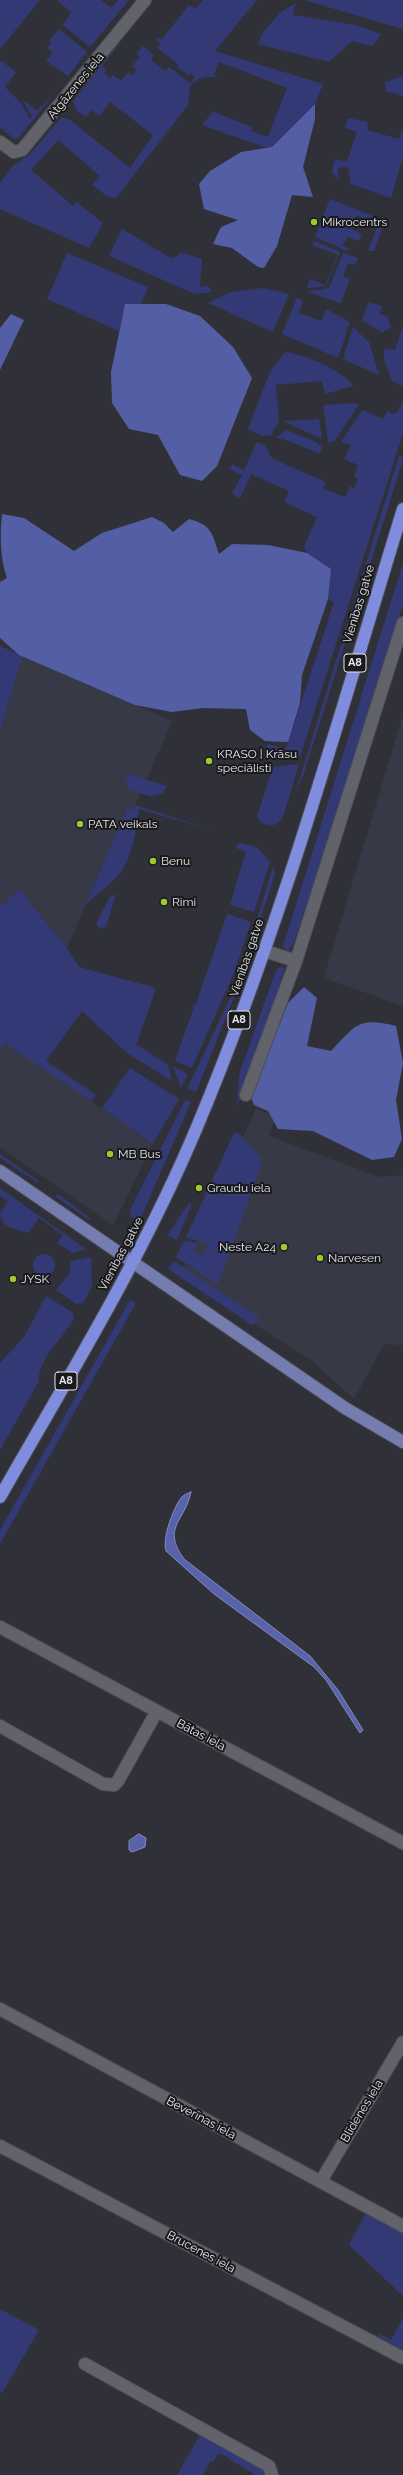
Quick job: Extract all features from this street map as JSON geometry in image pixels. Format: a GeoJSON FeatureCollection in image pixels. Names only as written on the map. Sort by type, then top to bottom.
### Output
{"type":"FeatureCollection","features":[{"type":"Feature","properties":{"kind":"highway","name":"Vienības gatve"},"geometry":{"type":"LineString","coordinates":[[0,1497],[133,1264],[196,1129],[265,951],[403,510]]}},
{"type":"Feature","properties":{"kind":"main road"},"geometry":{"type":"LineString","coordinates":[[0,1171],[133,1264],[345,1408],[403,1442]]}},
{"type":"Feature","properties":{"kind":"street","name":"Atgāzenes iela"},"geometry":{"type":"LineString","coordinates":[[0,142],[14,152],[22,150],[145,0]]}},
{"type":"Feature","properties":{"kind":"street"},"geometry":{"type":"LineString","coordinates":[[246,1095],[296,961],[403,623]]}},
{"type":"Feature","properties":{"kind":"street"},"geometry":{"type":"LineString","coordinates":[[265,951],[296,961]]}},
{"type":"Feature","properties":{"kind":"street","name":"Bātas iela"},"geometry":{"type":"LineString","coordinates":[[0,1627],[403,1842]]}},
{"type":"Feature","properties":{"kind":"street"},"geometry":{"type":"LineString","coordinates":[[0,1726],[103,1784],[114,1785],[118,1781],[157,1711]]}},
{"type":"Feature","properties":{"kind":"street","name":"Beverīnas iela"},"geometry":{"type":"LineString","coordinates":[[0,2009],[403,2226]]}},
{"type":"Feature","properties":{"kind":"street","name":"Blīdenes iela"},"geometry":{"type":"LineString","coordinates":[[321,2181],[403,2042]]}},
{"type":"Feature","properties":{"kind":"street","name":"Brucenes iela"},"geometry":{"type":"LineString","coordinates":[[0,2146],[403,2358]]}},
{"type":"Feature","properties":{"kind":"street"},"geometry":{"type":"LineString","coordinates":[[85,2364],[269,2466],[272,2475]]}},
{"type":"Feature","properties":{"kind":"shaded area"},"geometry":{"type":"Polygon","coordinates":[[[0,0],[40,0],[0,49],[0,0]]]}},
{"type":"Feature","properties":{"kind":"shaded area"},"geometry":{"type":"Polygon","coordinates":[[[57,0],[101,0],[111,8],[118,0],[129,0],[90,47],[63,25],[71,12],[57,0]]]}},
{"type":"Feature","properties":{"kind":"shaded area"},"geometry":{"type":"Polygon","coordinates":[[[203,0],[257,0],[215,51],[323,84],[315,104],[272,147],[267,148],[202,125],[215,109],[214,112],[252,127],[251,131],[268,137],[287,88],[219,62],[214,75],[219,78],[211,77],[200,79],[190,86],[188,105],[116,198],[108,197],[92,185],[100,176],[58,140],[31,170],[73,206],[77,202],[103,223],[89,248],[0,209],[0,183],[13,166],[29,155],[62,117],[70,120],[130,168],[153,135],[110,102],[99,116],[92,110],[86,117],[77,111],[73,101],[119,43],[120,44],[102,66],[107,69],[104,73],[110,78],[113,75],[121,81],[128,72],[132,75],[137,69],[132,66],[140,57],[136,54],[143,46],[154,55],[151,60],[165,71],[169,67],[190,83],[195,77],[191,73],[189,76],[177,67],[178,64],[157,48],[161,43],[156,40],[158,37],[162,39],[189,5],[195,9],[203,0]]]}},
{"type":"Feature","properties":{"kind":"shaded area"},"geometry":{"type":"Polygon","coordinates":[[[304,0],[403,0],[403,29],[304,0]]]}},
{"type":"Feature","properties":{"kind":"shaded area"},"geometry":{"type":"Polygon","coordinates":[[[296,3],[293,15],[355,25],[381,34],[373,46],[352,41],[329,62],[258,44],[263,32],[281,12],[296,3]]]}},
{"type":"Feature","properties":{"kind":"shaded area"},"geometry":{"type":"Polygon","coordinates":[[[59,29],[87,52],[68,76],[46,61],[53,53],[47,48],[51,43],[49,41],[59,29]]]}},
{"type":"Feature","properties":{"kind":"shaded area"},"geometry":{"type":"Polygon","coordinates":[[[0,60],[16,72],[5,87],[20,102],[30,119],[32,117],[22,99],[37,111],[55,93],[19,137],[14,139],[0,127],[0,60]]]}},
{"type":"Feature","properties":{"kind":"shaded area"},"geometry":{"type":"Polygon","coordinates":[[[403,76],[403,96],[386,91],[385,82],[403,76]]]}},
{"type":"Feature","properties":{"kind":"shaded area"},"geometry":{"type":"Polygon","coordinates":[[[315,104],[315,119],[303,167],[313,197],[292,195],[277,246],[264,268],[258,267],[232,248],[213,244],[221,227],[238,220],[204,209],[199,184],[210,171],[241,152],[272,147],[315,104]]]}},
{"type":"Feature","properties":{"kind":"shaded area"},"geometry":{"type":"Polygon","coordinates":[[[348,118],[368,122],[367,130],[399,139],[401,131],[403,132],[403,156],[391,198],[351,184],[348,167],[338,168],[338,179],[332,172],[335,159],[347,162],[357,132],[345,128],[348,118]]]}},
{"type":"Feature","properties":{"kind":"shaded area"},"geometry":{"type":"Polygon","coordinates":[[[330,199],[385,221],[374,251],[368,251],[378,224],[356,215],[351,229],[362,234],[359,241],[347,237],[343,246],[349,248],[347,251],[315,237],[330,199]]]}},
{"type":"Feature","properties":{"kind":"shaded area"},"geometry":{"type":"Polygon","coordinates":[[[122,229],[171,258],[178,256],[180,252],[202,259],[200,287],[208,286],[212,292],[195,294],[109,256],[122,229]]]}},
{"type":"Feature","properties":{"kind":"shaded area"},"geometry":{"type":"Polygon","coordinates":[[[314,241],[340,252],[326,286],[307,288],[310,279],[325,285],[338,255],[312,245],[314,241]]]}},
{"type":"Feature","properties":{"kind":"shaded area"},"geometry":{"type":"Polygon","coordinates":[[[67,253],[148,287],[141,304],[125,305],[119,331],[47,299],[67,253]]]}},
{"type":"Feature","properties":{"kind":"shaded area"},"geometry":{"type":"Polygon","coordinates":[[[343,253],[358,258],[355,265],[348,263],[343,277],[350,279],[341,303],[308,292],[329,288],[343,253]]]}},
{"type":"Feature","properties":{"kind":"shaded area"},"geometry":{"type":"Polygon","coordinates":[[[263,288],[289,294],[273,332],[208,303],[231,292],[263,288]]]}},
{"type":"Feature","properties":{"kind":"shaded area"},"geometry":{"type":"Polygon","coordinates":[[[297,298],[303,301],[299,313],[321,321],[326,309],[350,322],[338,358],[282,334],[297,298]]]}},
{"type":"Feature","properties":{"kind":"shaded area"},"geometry":{"type":"Polygon","coordinates":[[[369,302],[382,306],[380,314],[388,317],[391,327],[382,333],[362,320],[369,302]]]}},
{"type":"Feature","properties":{"kind":"shaded area"},"geometry":{"type":"Polygon","coordinates":[[[125,304],[166,304],[200,316],[233,347],[252,378],[217,466],[202,481],[180,475],[158,435],[129,429],[112,403],[111,372],[125,304]]]}},
{"type":"Feature","properties":{"kind":"shaded area"},"geometry":{"type":"Polygon","coordinates":[[[11,314],[24,320],[0,370],[0,328],[11,314]]]}},
{"type":"Feature","properties":{"kind":"shaded area"},"geometry":{"type":"Polygon","coordinates":[[[403,326],[403,386],[392,381],[384,360],[384,349],[395,350],[403,326]]]}},
{"type":"Feature","properties":{"kind":"shaded area"},"geometry":{"type":"Polygon","coordinates":[[[353,327],[369,342],[379,375],[343,359],[353,327]]]}},
{"type":"Feature","properties":{"kind":"shaded area"},"geometry":{"type":"Polygon","coordinates":[[[285,352],[311,359],[332,369],[341,374],[353,386],[325,394],[322,381],[276,385],[279,422],[271,435],[262,436],[248,429],[270,372],[285,352]]]}},
{"type":"Feature","properties":{"kind":"shaded area"},"geometry":{"type":"Polygon","coordinates":[[[403,400],[403,433],[300,757],[274,760],[264,758],[268,744],[286,749],[334,602],[328,599],[331,570],[307,553],[304,547],[317,517],[284,502],[289,491],[251,474],[240,498],[232,494],[242,475],[230,469],[232,464],[244,470],[257,442],[265,445],[271,457],[275,460],[326,482],[323,488],[345,497],[350,486],[354,488],[358,479],[354,477],[358,465],[344,459],[351,445],[341,442],[362,410],[383,419],[387,411],[392,414],[398,412],[403,400]]]}},
{"type":"Feature","properties":{"kind":"shaded area"},"geometry":{"type":"Polygon","coordinates":[[[357,403],[358,406],[334,442],[328,442],[323,405],[357,403]]]}},
{"type":"Feature","properties":{"kind":"shaded area"},"geometry":{"type":"Polygon","coordinates":[[[319,419],[322,439],[283,421],[319,419]]]}},
{"type":"Feature","properties":{"kind":"shaded area"},"geometry":{"type":"Polygon","coordinates":[[[286,430],[314,441],[322,447],[320,454],[284,439],[276,438],[286,430]]]}},
{"type":"Feature","properties":{"kind":"shaded area"},"geometry":{"type":"Polygon","coordinates":[[[399,456],[403,457],[403,460],[303,776],[296,791],[399,456]]]}},
{"type":"Feature","properties":{"kind":"shaded area"},"geometry":{"type":"Polygon","coordinates":[[[2,514],[24,518],[74,551],[102,533],[152,517],[164,523],[173,532],[189,519],[197,521],[207,527],[215,541],[219,554],[232,544],[268,545],[307,553],[331,569],[328,599],[302,675],[300,703],[288,742],[265,741],[250,730],[246,709],[203,708],[172,712],[135,705],[19,655],[0,638],[0,582],[7,578],[1,546],[2,514]]]}},
{"type":"Feature","properties":{"kind":"shaded area"},"geometry":{"type":"Polygon","coordinates":[[[403,563],[403,604],[333,827],[294,942],[288,952],[283,946],[403,563]]]}},
{"type":"Feature","properties":{"kind":"shaded area"},"geometry":{"type":"Polygon","coordinates":[[[0,646],[172,721],[135,805],[132,810],[127,808],[67,948],[19,889],[0,907],[0,646]]]}},
{"type":"Feature","properties":{"kind":"shaded area"},"geometry":{"type":"Polygon","coordinates":[[[0,646],[22,656],[0,731],[0,646]]]}},
{"type":"Feature","properties":{"kind":"shaded area"},"geometry":{"type":"Polygon","coordinates":[[[403,715],[403,1006],[324,978],[403,715]]]}},
{"type":"Feature","properties":{"kind":"shaded area"},"geometry":{"type":"Polygon","coordinates":[[[299,764],[281,820],[273,825],[267,825],[260,822],[257,817],[273,767],[299,764]]]}},
{"type":"Feature","properties":{"kind":"shaded area"},"geometry":{"type":"Polygon","coordinates":[[[128,774],[167,786],[163,793],[150,796],[128,789],[126,783],[128,774]]]}},
{"type":"Feature","properties":{"kind":"shaded area"},"geometry":{"type":"Polygon","coordinates":[[[135,805],[215,831],[139,809],[133,842],[125,865],[113,881],[86,904],[127,808],[132,810],[135,805]]]}},
{"type":"Feature","properties":{"kind":"shaded area"},"geometry":{"type":"Polygon","coordinates":[[[240,843],[257,847],[270,862],[254,912],[230,905],[246,851],[235,848],[240,843]]]}},
{"type":"Feature","properties":{"kind":"shaded area"},"geometry":{"type":"Polygon","coordinates":[[[273,866],[275,873],[273,881],[238,987],[196,1092],[187,1089],[232,994],[252,937],[273,866]]]}},
{"type":"Feature","properties":{"kind":"shaded area"},"geometry":{"type":"Polygon","coordinates":[[[19,889],[67,948],[79,967],[156,988],[137,1043],[134,1043],[168,1065],[172,1081],[127,1053],[82,1011],[46,1061],[96,1095],[91,1101],[5,1043],[0,1050],[0,907],[19,889]]]}},
{"type":"Feature","properties":{"kind":"shaded area"},"geometry":{"type":"Polygon","coordinates":[[[116,894],[106,927],[99,929],[96,923],[110,897],[116,894]]]}},
{"type":"Feature","properties":{"kind":"shaded area"},"geometry":{"type":"Polygon","coordinates":[[[227,914],[251,922],[234,973],[192,1068],[175,1061],[194,1007],[193,1004],[196,1004],[227,914]]]}},
{"type":"Feature","properties":{"kind":"shaded area"},"geometry":{"type":"Polygon","coordinates":[[[285,967],[256,1060],[237,1105],[239,1075],[275,973],[278,968],[285,967]]]}},
{"type":"Feature","properties":{"kind":"shaded area"},"geometry":{"type":"Polygon","coordinates":[[[304,987],[317,998],[307,1046],[331,1051],[347,1034],[359,1025],[373,1022],[396,1026],[403,1063],[396,1100],[402,1139],[394,1157],[372,1160],[313,1131],[278,1129],[268,1111],[254,1105],[251,1097],[288,1003],[304,987]]]}},
{"type":"Feature","properties":{"kind":"shaded area"},"geometry":{"type":"Polygon","coordinates":[[[5,1042],[153,1144],[113,1225],[0,1147],[0,1050],[5,1042]]]}},
{"type":"Feature","properties":{"kind":"shaded area"},"geometry":{"type":"Polygon","coordinates":[[[173,1066],[188,1074],[181,1088],[173,1066]]]}},
{"type":"Feature","properties":{"kind":"shaded area"},"geometry":{"type":"Polygon","coordinates":[[[130,1068],[179,1099],[153,1144],[102,1108],[130,1068]]]}},
{"type":"Feature","properties":{"kind":"shaded area"},"geometry":{"type":"Polygon","coordinates":[[[185,1100],[191,1102],[139,1222],[131,1217],[130,1210],[185,1100]]]}},
{"type":"Feature","properties":{"kind":"shaded area"},"geometry":{"type":"Polygon","coordinates":[[[256,1109],[275,1116],[269,1136],[379,1177],[403,1175],[403,1345],[384,1344],[354,1399],[311,1360],[180,1277],[256,1109]]]}},
{"type":"Feature","properties":{"kind":"shaded area"},"geometry":{"type":"Polygon","coordinates":[[[234,1133],[240,1134],[261,1158],[260,1169],[218,1285],[176,1257],[183,1242],[189,1241],[197,1244],[193,1252],[203,1256],[208,1244],[186,1237],[234,1133]]]}},
{"type":"Feature","properties":{"kind":"shaded area"},"geometry":{"type":"Polygon","coordinates":[[[0,1154],[39,1181],[38,1183],[0,1158],[0,1154]]]}},
{"type":"Feature","properties":{"kind":"shaded area"},"geometry":{"type":"Polygon","coordinates":[[[0,1188],[86,1249],[73,1253],[57,1243],[63,1235],[39,1218],[28,1233],[11,1228],[1,1219],[0,1214],[8,1201],[0,1196],[0,1188]]]}},
{"type":"Feature","properties":{"kind":"shaded area"},"geometry":{"type":"Polygon","coordinates":[[[58,1194],[90,1218],[89,1220],[56,1197],[58,1194]]]}},
{"type":"Feature","properties":{"kind":"shaded area"},"geometry":{"type":"Polygon","coordinates":[[[189,1203],[192,1204],[177,1240],[167,1236],[189,1203]]]}},
{"type":"Feature","properties":{"kind":"shaded area"},"geometry":{"type":"Polygon","coordinates":[[[44,1254],[52,1257],[55,1265],[52,1273],[44,1276],[36,1273],[33,1265],[36,1257],[44,1254]]]}},
{"type":"Feature","properties":{"kind":"shaded area"},"geometry":{"type":"Polygon","coordinates":[[[91,1257],[92,1286],[83,1303],[76,1304],[56,1290],[69,1274],[71,1261],[91,1257]]]}},
{"type":"Feature","properties":{"kind":"shaded area"},"geometry":{"type":"Polygon","coordinates":[[[174,1261],[260,1318],[252,1325],[168,1269],[174,1261]]]}},
{"type":"Feature","properties":{"kind":"shaded area"},"geometry":{"type":"Polygon","coordinates":[[[46,1296],[72,1312],[74,1318],[42,1365],[39,1381],[0,1450],[0,1363],[24,1337],[46,1296]]]}},
{"type":"Feature","properties":{"kind":"shaded area"},"geometry":{"type":"Polygon","coordinates":[[[130,1300],[136,1303],[0,1544],[0,1530],[130,1300]]]}},
{"type":"Feature","properties":{"kind":"shaded area"},"geometry":{"type":"Polygon","coordinates":[[[191,1492],[175,1532],[177,1548],[184,1559],[310,1656],[338,1690],[363,1730],[360,1733],[326,1680],[314,1667],[214,1594],[166,1551],[165,1545],[167,1531],[172,1516],[181,1498],[191,1492]]]}},
{"type":"Feature","properties":{"kind":"shaded area"},"geometry":{"type":"Polygon","coordinates":[[[139,1834],[146,1838],[145,1847],[132,1852],[129,1850],[129,1841],[139,1834]]]}},
{"type":"Feature","properties":{"kind":"shaded area"},"geometry":{"type":"Polygon","coordinates":[[[366,2213],[403,2233],[403,2296],[349,2245],[366,2213]]]}},
{"type":"Feature","properties":{"kind":"shaded area"},"geometry":{"type":"Polygon","coordinates":[[[0,2309],[39,2330],[2,2393],[0,2391],[0,2309]]]}},
{"type":"Feature","properties":{"kind":"shaded area"},"geometry":{"type":"Polygon","coordinates":[[[403,2318],[403,2350],[380,2337],[378,2333],[391,2340],[403,2318]]]}},
{"type":"Feature","properties":{"kind":"shaded area"},"geometry":{"type":"Polygon","coordinates":[[[201,2433],[263,2467],[266,2475],[253,2475],[253,2473],[226,2456],[218,2454],[213,2462],[210,2461],[203,2475],[177,2475],[201,2433]]]}},
{"type":"Feature","properties":{"kind":"place","name":"Mikrocentrs"},"geometry":{"type":"Point","coordinates":[314,222]}},
{"type":"Feature","properties":{"kind":"place","name":"KRASO | Krāsu speciālisti"},"geometry":{"type":"Point","coordinates":[209,761]}},
{"type":"Feature","properties":{"kind":"place","name":"PATA veikals"},"geometry":{"type":"Point","coordinates":[80,824]}},
{"type":"Feature","properties":{"kind":"place","name":"Benu"},"geometry":{"type":"Point","coordinates":[153,861]}},
{"type":"Feature","properties":{"kind":"place","name":"Rimi"},"geometry":{"type":"Point","coordinates":[164,902]}},
{"type":"Feature","properties":{"kind":"place","name":"MB Bus"},"geometry":{"type":"Point","coordinates":[110,1154]}},
{"type":"Feature","properties":{"kind":"place","name":"Graudu iela"},"geometry":{"type":"Point","coordinates":[199,1188]}},
{"type":"Feature","properties":{"kind":"place","name":"Neste A24"},"geometry":{"type":"Point","coordinates":[284,1247]}},
{"type":"Feature","properties":{"kind":"place","name":"Narvesen"},"geometry":{"type":"Point","coordinates":[320,1258]}},
{"type":"Feature","properties":{"kind":"place","name":"JYSK"},"geometry":{"type":"Point","coordinates":[13,1279]}}]}
